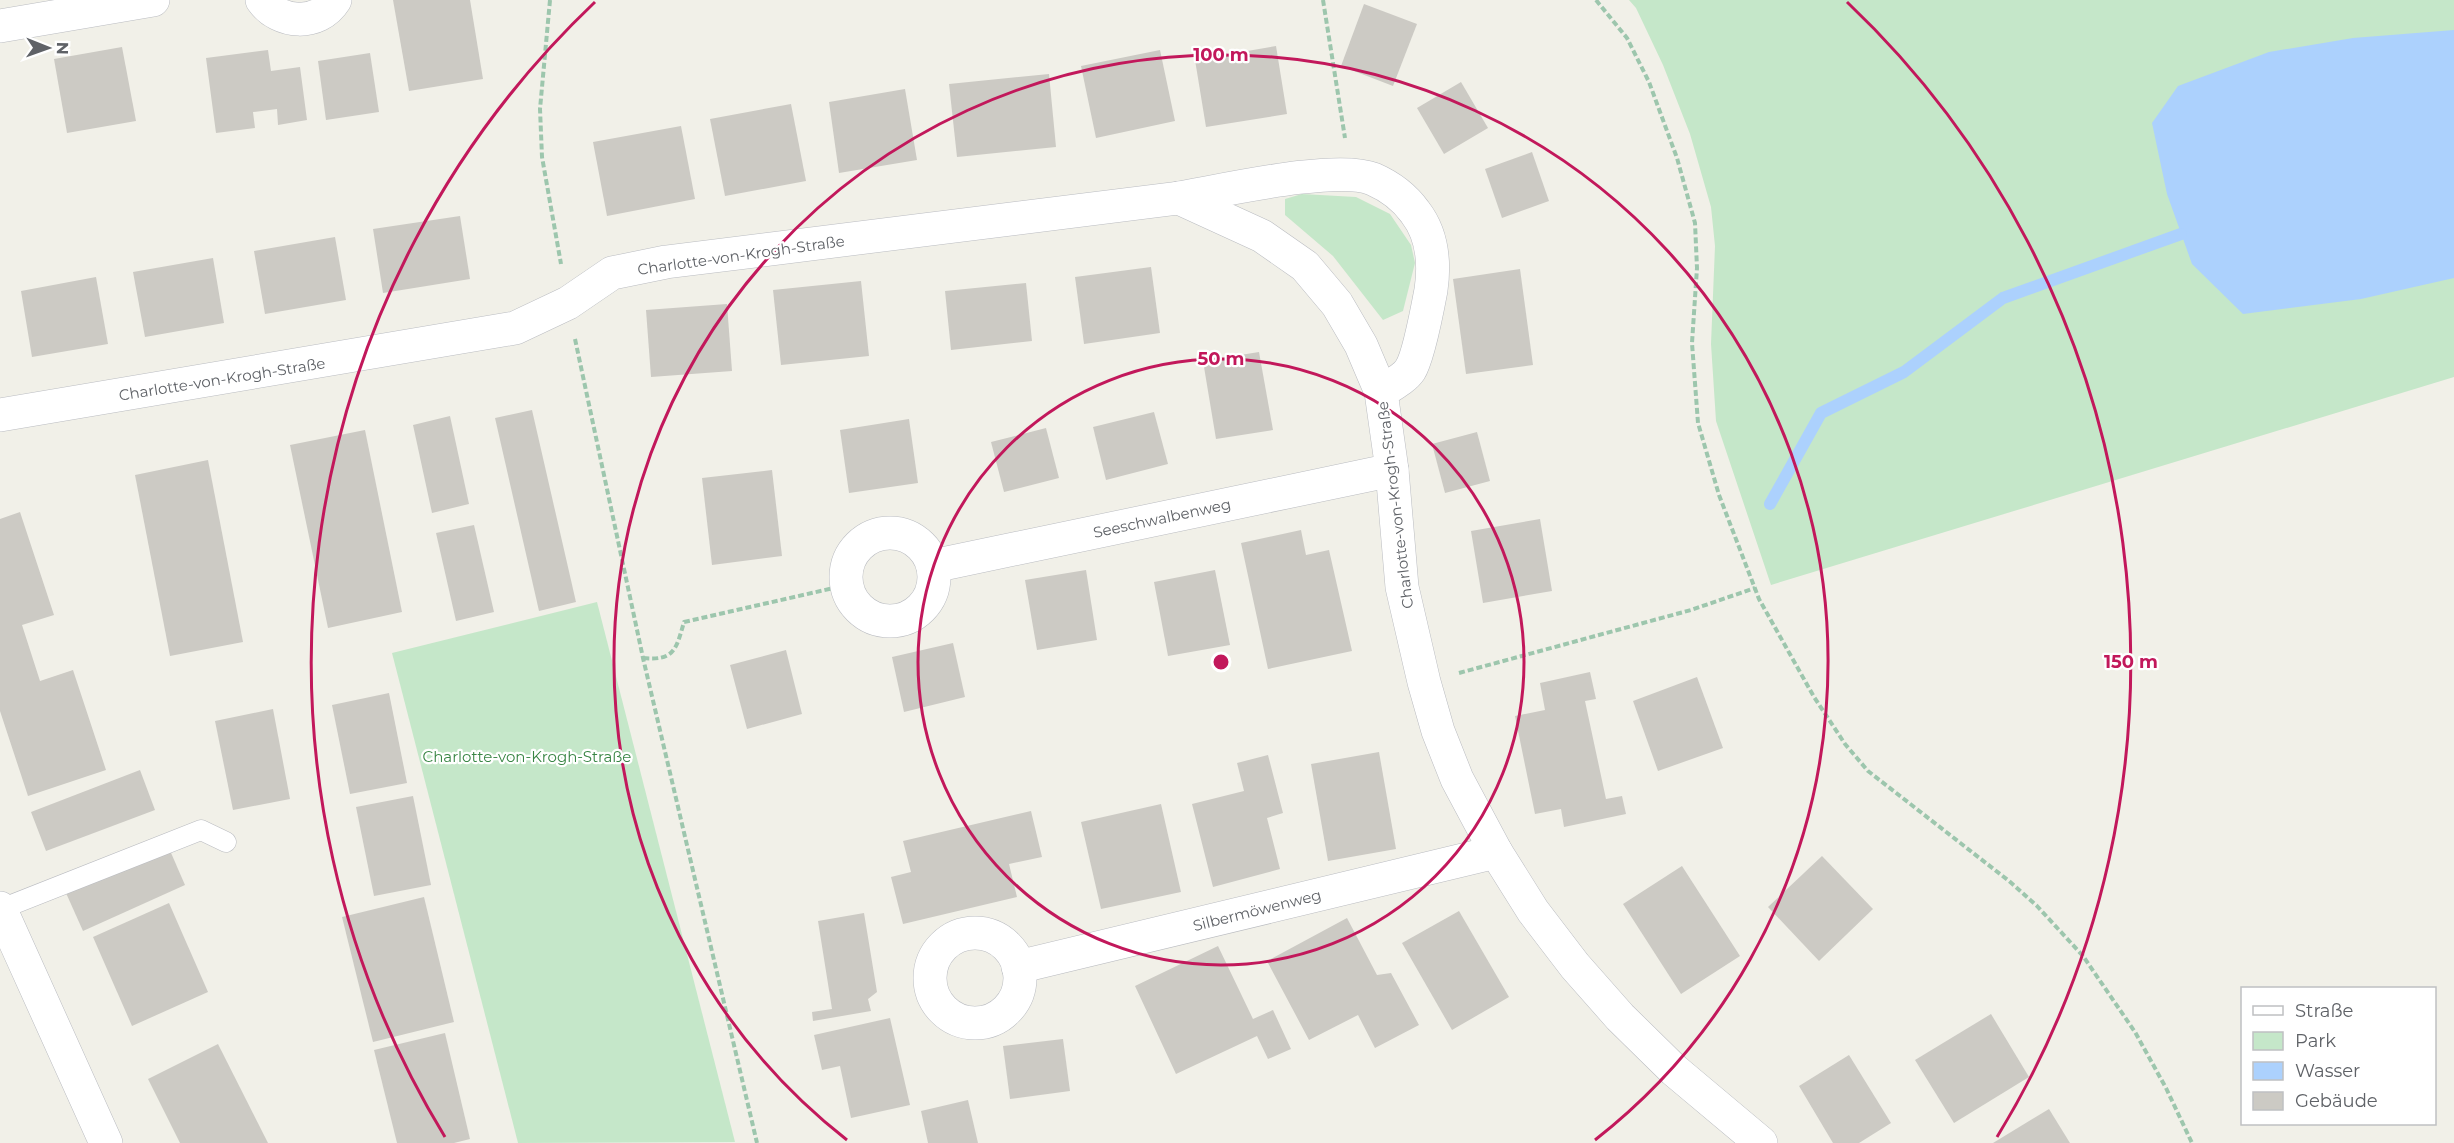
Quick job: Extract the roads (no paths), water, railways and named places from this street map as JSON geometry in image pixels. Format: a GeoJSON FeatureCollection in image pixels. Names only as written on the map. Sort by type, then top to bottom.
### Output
{"type":"FeatureCollection","features":[{"type":"Feature","properties":{"kind":"street"},"geometry":{"type":"LineString","coordinates":[[0,26],[153,0]]}},
{"type":"Feature","properties":{"kind":"street"},"geometry":{"type":"LineString","coordinates":[[262,0],[267,8],[279,16],[293,20],[307,19],[321,14],[335,0]]}},
{"type":"Feature","properties":{"kind":"street","name":"Charlotte-von-Krogh-Straße"},"geometry":{"type":"LineString","coordinates":[[0,415],[515,328],[568,303],[612,273],[666,262],[1179,198],[1295,178],[1351,174],[1372,178],[1394,191],[1412,207],[1425,225],[1431,247],[1434,270],[1428,308],[1410,370],[1381,392]]}},
{"type":"Feature","properties":{"kind":"street","name":"Charlotte-von-Krogh-Straße"},"geometry":{"type":"LineString","coordinates":[[1179,198],[1262,236],[1305,266],[1337,304],[1360,345],[1381,392],[1392,470],[1402,587],[1438,731],[1457,779],[1496,852],[1533,911],[1575,966],[1620,1017],[1674,1070],[1761,1143]]}},
{"type":"Feature","properties":{"kind":"street","name":"Seeschwalbenweg"},"geometry":{"type":"LineString","coordinates":[[933,566],[1392,470]]}},
{"type":"Feature","properties":{"kind":"street"},"geometry":{"type":"LineString","coordinates":[[891,533],[905,535],[917,542],[927,553],[933,566],[934,581],[930,595],[922,607],[911,616],[896,620],[882,620],[868,615],[857,606],[847,585],[848,565],[853,552],[863,542],[876,535],[891,533]]}},
{"type":"Feature","properties":{"kind":"street","name":"Silbermöwenweg"},"geometry":{"type":"LineString","coordinates":[[1018,967],[1496,852]]}},
{"type":"Feature","properties":{"kind":"street"},"geometry":{"type":"LineString","coordinates":[[0,908],[106,1143]]}},
{"type":"Feature","properties":{"kind":"lane"},"geometry":{"type":"LineString","coordinates":[[0,908],[201,830],[226,842]]}},
{"type":"Feature","properties":{"kind":"water"},"geometry":{"type":"Polygon","coordinates":[[[2454,30],[2454,278],[2361,299],[2243,314],[2192,264],[2167,194],[2152,123],[2178,86],[2269,52],[2353,38],[2454,30]]]}},
{"type":"Feature","properties":{"kind":"waterway"},"geometry":{"type":"LineString","coordinates":[[1770,504],[1821,413],[1904,372],[2003,298],[2181,234]]}}]}
